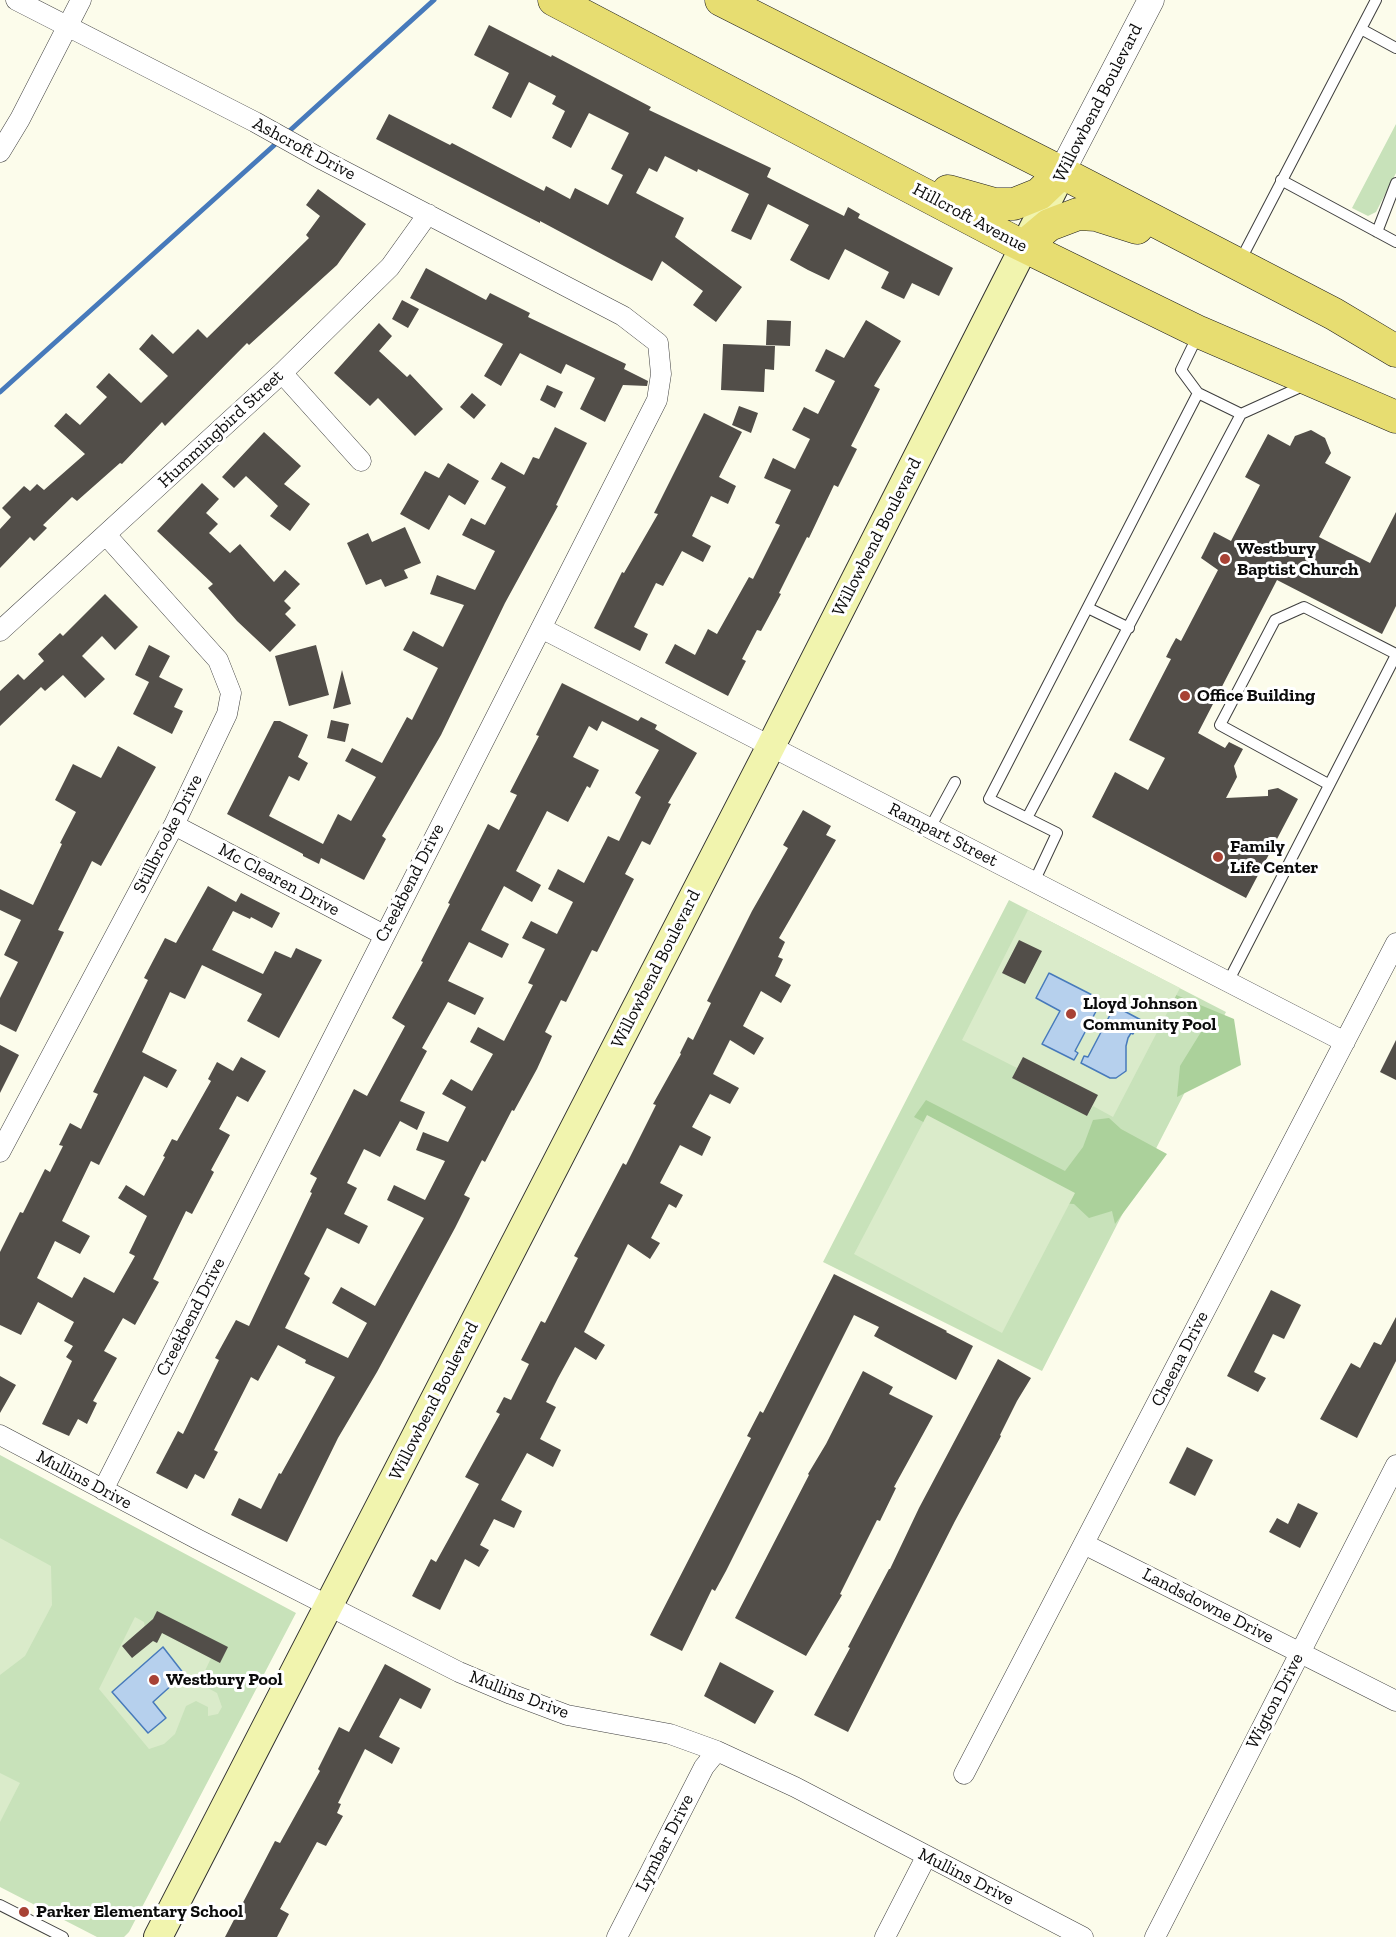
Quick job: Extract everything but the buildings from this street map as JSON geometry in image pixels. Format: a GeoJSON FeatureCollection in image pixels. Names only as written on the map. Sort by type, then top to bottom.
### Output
{"type":"FeatureCollection","features":[{"type":"Feature","properties":{"kind":"main road","name":"Hillcroft Avenue"},"geometry":{"type":"LineString","coordinates":[[554,0],[1024,246],[1199,332],[1396,417]]}},
{"type":"Feature","properties":{"kind":"main road"},"geometry":{"type":"LineString","coordinates":[[721,0],[1238,264],[1334,314],[1396,351]]}},
{"type":"Feature","properties":{"kind":"main road"},"geometry":{"type":"LineString","coordinates":[[873,167],[974,200],[994,204],[1023,202],[1039,194],[1061,173]]}},
{"type":"Feature","properties":{"kind":"main road","name":"Willowbend Boulevard"},"geometry":{"type":"LineString","coordinates":[[158,1937],[771,746],[1061,173]]}},
{"type":"Feature","properties":{"kind":"main road"},"geometry":{"type":"LineString","coordinates":[[1024,246],[1049,225],[1078,214],[1118,220],[1204,247]]}},
{"type":"Feature","properties":{"kind":"street","name":"Ashcroft Drive"},"geometry":{"type":"LineString","coordinates":[[16,0],[255,122],[592,300]]}},
{"type":"Feature","properties":{"kind":"street"},"geometry":{"type":"LineString","coordinates":[[0,153],[81,0]]}},
{"type":"Feature","properties":{"kind":"street","name":"Willowbend Boulevard"},"geometry":{"type":"LineString","coordinates":[[1061,173],[1151,0]]}},
{"type":"Feature","properties":{"kind":"street","name":"Hummingbird Street"},"geometry":{"type":"LineString","coordinates":[[0,631],[282,373],[390,267],[428,214]]}},
{"type":"Feature","properties":{"kind":"street","name":"Creekbend Drive"},"geometry":{"type":"LineString","coordinates":[[103,1490],[657,400],[661,374],[658,343],[623,316],[592,300]]}},
{"type":"Feature","properties":{"kind":"street"},"geometry":{"type":"LineString","coordinates":[[282,373],[361,461]]}},
{"type":"Feature","properties":{"kind":"street","name":"Stillbrooke Drive"},"geometry":{"type":"LineString","coordinates":[[0,1152],[174,825],[227,714],[231,693],[218,660],[106,535]]}},
{"type":"Feature","properties":{"kind":"street","name":"Rampart Street"},"geometry":{"type":"LineString","coordinates":[[541,628],[1345,1042]]}},
{"type":"Feature","properties":{"kind":"street","name":"Mc Clearen Drive"},"geometry":{"type":"LineString","coordinates":[[174,825],[384,935]]}},
{"type":"Feature","properties":{"kind":"street","name":"Cheena Drive"},"geometry":{"type":"LineString","coordinates":[[964,1774],[1396,943]]}},
{"type":"Feature","properties":{"kind":"street","name":"Mullins Drive"},"geometry":{"type":"LineString","coordinates":[[0,1435],[199,1540],[459,1671],[567,1715],[670,1734],[717,1751],[795,1787],[1083,1937]]}},
{"type":"Feature","properties":{"kind":"street","name":"Wigton Drive"},"geometry":{"type":"LineString","coordinates":[[1155,1937],[1396,1465]]}},
{"type":"Feature","properties":{"kind":"street","name":"Landsdowne Drive"},"geometry":{"type":"LineString","coordinates":[[1084,1544],[1396,1701]]}},
{"type":"Feature","properties":{"kind":"street","name":"Lymbar Drive"},"geometry":{"type":"LineString","coordinates":[[617,1937],[704,1767],[717,1751]]}},
{"type":"Feature","properties":{"kind":"street"},"geometry":{"type":"LineString","coordinates":[[885,1937],[926,1857]]}},
{"type":"Feature","properties":{"kind":"lane"},"geometry":{"type":"LineString","coordinates":[[1238,264],[1376,0]]}},
{"type":"Feature","properties":{"kind":"lane"},"geometry":{"type":"LineString","coordinates":[[1361,29],[1396,48]]}},
{"type":"Feature","properties":{"kind":"lane"},"geometry":{"type":"LineString","coordinates":[[1281,180],[1396,242]]}},
{"type":"Feature","properties":{"kind":"lane"},"geometry":{"type":"LineString","coordinates":[[1377,232],[1396,183]]}},
{"type":"Feature","properties":{"kind":"lane"},"geometry":{"type":"LineString","coordinates":[[1199,332],[1181,370],[1198,393],[1241,414]]}},
{"type":"Feature","properties":{"kind":"lane"},"geometry":{"type":"LineString","coordinates":[[1027,818],[1241,414],[1313,382]]}},
{"type":"Feature","properties":{"kind":"lane"},"geometry":{"type":"LineString","coordinates":[[1034,882],[1057,833],[989,800],[1198,393]]}},
{"type":"Feature","properties":{"kind":"lane"},"geometry":{"type":"LineString","coordinates":[[1228,982],[1396,654],[1304,607],[1275,620],[1220,725],[1329,784]]}},
{"type":"Feature","properties":{"kind":"lane"},"geometry":{"type":"LineString","coordinates":[[1088,608],[1129,628]]}},
{"type":"Feature","properties":{"kind":"lane"},"geometry":{"type":"LineString","coordinates":[[930,828],[955,782]]}},
{"type":"Feature","properties":{"kind":"lane"},"geometry":{"type":"LineString","coordinates":[[0,1905],[63,1937]]}},
{"type":"Feature","properties":{"kind":"green space"},"geometry":{"type":"Polygon","coordinates":[[[1396,124],[1396,173],[1376,212],[1368,216],[1352,208],[1396,124]]]}},
{"type":"Feature","properties":{"kind":"green space"},"geometry":{"type":"Polygon","coordinates":[[[1009,900],[1226,1012],[1042,1371],[823,1262],[1009,900]]]}},
{"type":"Feature","properties":{"kind":"green space","name":"Lloyd Johnson Community Pool"},"geometry":{"type":"Polygon","coordinates":[[[1028,910],[1180,988],[1113,1117],[1093,1106],[1087,1116],[1012,1078],[1017,1068],[962,1040],[1028,910]]]}},
{"type":"Feature","properties":{"kind":"green space"},"geometry":{"type":"Polygon","coordinates":[[[1087,958],[1234,1019],[1241,1065],[1177,1097],[1180,1066],[1201,1032],[1182,1006],[1149,1004],[1087,958]]]}},
{"type":"Feature","properties":{"kind":"green space"},"geometry":{"type":"Polygon","coordinates":[[[926,1100],[1065,1171],[1083,1147],[1093,1120],[1109,1118],[1121,1129],[1167,1154],[1115,1224],[1112,1211],[1089,1218],[1074,1204],[1060,1203],[1041,1186],[914,1117],[926,1100]]]}},
{"type":"Feature","properties":{"kind":"green space"},"geometry":{"type":"Polygon","coordinates":[[[927,1115],[1075,1193],[1002,1333],[854,1254],[927,1115]]]}},
{"type":"Feature","properties":{"kind":"green space"},"geometry":{"type":"Polygon","coordinates":[[[0,1455],[296,1613],[129,1932],[124,1937],[97,1937],[0,1887],[0,1455]]]}},
{"type":"Feature","properties":{"kind":"green space"},"geometry":{"type":"Polygon","coordinates":[[[0,1538],[51,1566],[52,1605],[25,1656],[0,1675],[0,1538]]]}},
{"type":"Feature","properties":{"kind":"green space","name":"Westbury Pool"},"geometry":{"type":"Polygon","coordinates":[[[135,1617],[144,1622],[145,1628],[152,1628],[211,1658],[204,1673],[206,1687],[217,1693],[222,1707],[218,1714],[208,1716],[208,1707],[196,1701],[186,1706],[175,1734],[164,1744],[149,1749],[99,1689],[135,1617]]]}},
{"type":"Feature","properties":{"kind":"green space"},"geometry":{"type":"Polygon","coordinates":[[[0,1773],[20,1783],[0,1822],[0,1773]]]}},
{"type":"Feature","properties":{"kind":"water"},"geometry":{"type":"Polygon","coordinates":[[[1049,973],[1102,1000],[1075,1051],[1078,1053],[1074,1060],[1042,1044],[1060,1011],[1036,998],[1049,973]]]}},
{"type":"Feature","properties":{"kind":"water"},"geometry":{"type":"Polygon","coordinates":[[[1111,1004],[1141,1020],[1128,1038],[1126,1071],[1116,1078],[1110,1078],[1081,1063],[1084,1056],[1088,1057],[1111,1013],[1107,1011],[1111,1004]]]}},
{"type":"Feature","properties":{"kind":"water"},"geometry":{"type":"Polygon","coordinates":[[[163,1647],[184,1674],[153,1702],[166,1718],[148,1733],[112,1692],[163,1647]]]}},
{"type":"Feature","properties":{"kind":"waterway"},"geometry":{"type":"LineString","coordinates":[[286,134],[434,0]]}},
{"type":"Feature","properties":{"kind":"waterway"},"geometry":{"type":"LineString","coordinates":[[0,392],[280,140]]}},
{"type":"Feature","properties":{"kind":"place","name":"Westbury Baptist Church"},"geometry":{"type":"Point","coordinates":[1225,559]}},
{"type":"Feature","properties":{"kind":"place","name":"Office Building"},"geometry":{"type":"Point","coordinates":[1185,696]}},
{"type":"Feature","properties":{"kind":"place","name":"Family Life Center"},"geometry":{"type":"Point","coordinates":[1218,857]}},
{"type":"Feature","properties":{"kind":"place","name":"Lloyd Johnson Community Pool"},"geometry":{"type":"Point","coordinates":[1071,1014]}},
{"type":"Feature","properties":{"kind":"place","name":"Westbury Pool"},"geometry":{"type":"Point","coordinates":[154,1680]}},
{"type":"Feature","properties":{"kind":"place","name":"Parker Elementary School"},"geometry":{"type":"Point","coordinates":[24,1912]}}]}
